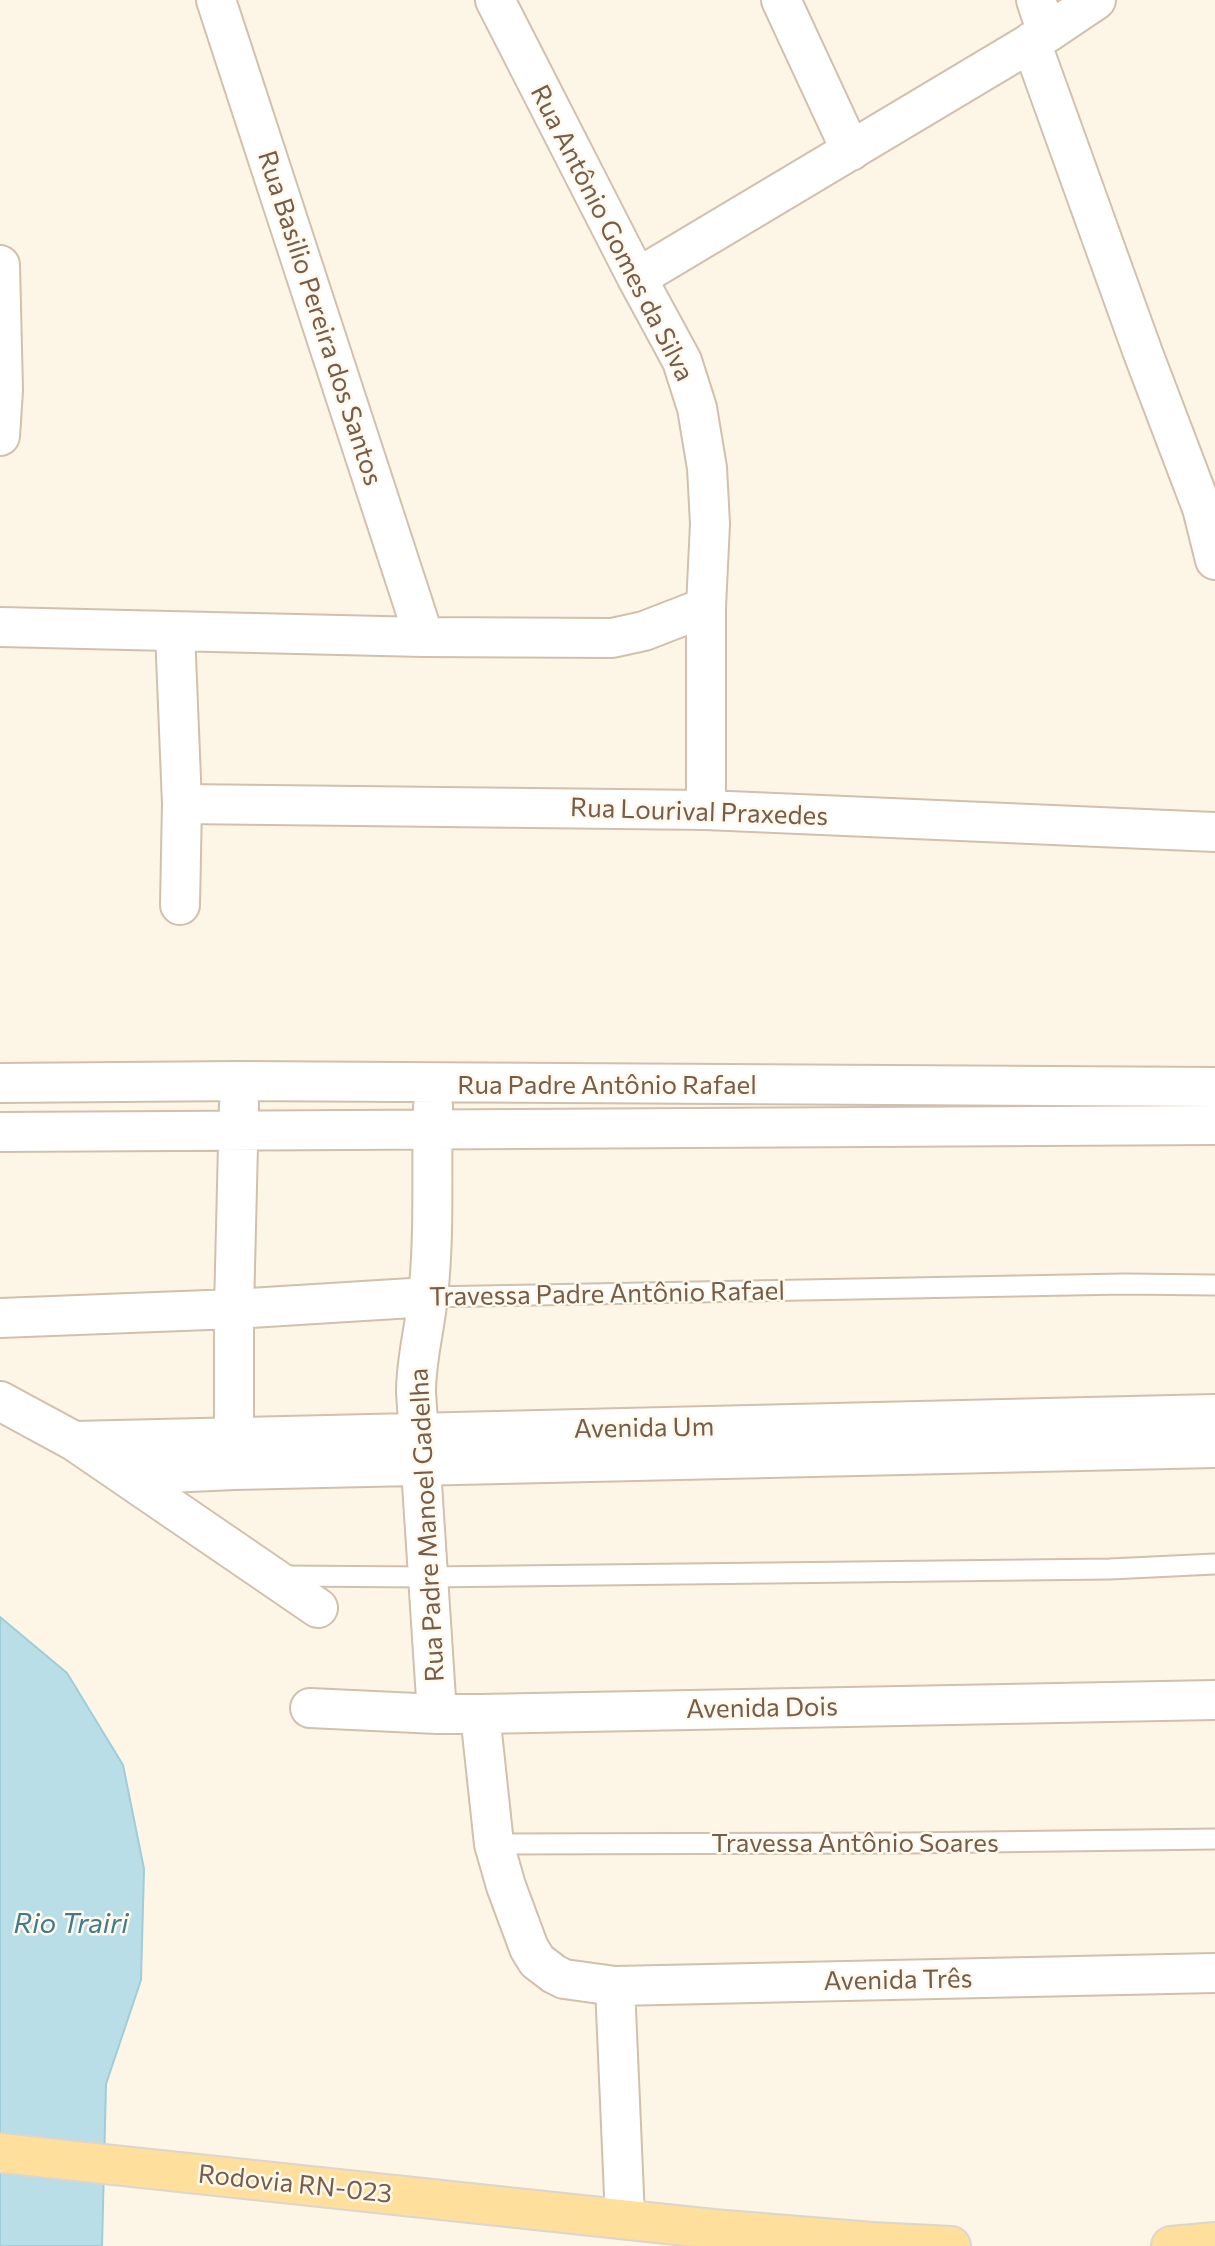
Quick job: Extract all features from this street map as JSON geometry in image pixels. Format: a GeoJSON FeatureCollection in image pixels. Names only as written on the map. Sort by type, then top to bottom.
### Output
{"type":"FeatureCollection","features":[{"type":"Feature","properties":{"kind":"main road","name":"Rodovia RN-023"},"geometry":{"type":"LineString","coordinates":[[0,2153],[607,2216],[723,2237],[951,2246]]}},
{"type":"Feature","properties":{"kind":"main road"},"geometry":{"type":"LineString","coordinates":[[1171,2246],[1215,2242]]}},
{"type":"Feature","properties":{"kind":"street","name":"Rua Basilio Pereira dos Santos"},"geometry":{"type":"LineString","coordinates":[[216,0],[424,637]]}},
{"type":"Feature","properties":{"kind":"street","name":"Rua Antônio Gomes da Silva"},"geometry":{"type":"LineString","coordinates":[[495,0],[636,278],[682,361],[696,408],[707,468],[710,524],[706,607],[706,810]]}},
{"type":"Feature","properties":{"kind":"street"},"geometry":{"type":"LineString","coordinates":[[781,0],[851,151]]}},
{"type":"Feature","properties":{"kind":"street"},"geometry":{"type":"LineString","coordinates":[[636,278],[851,151],[1038,25],[1096,0]]}},
{"type":"Feature","properties":{"kind":"street"},"geometry":{"type":"LineString","coordinates":[[1038,25],[1143,353],[1202,508],[1215,561]]}},
{"type":"Feature","properties":{"kind":"street"},"geometry":{"type":"LineString","coordinates":[[0,265],[3,390],[0,436]]}},
{"type":"Feature","properties":{"kind":"street"},"geometry":{"type":"LineString","coordinates":[[0,627],[424,637],[611,638],[644,631],[706,607]]}},
{"type":"Feature","properties":{"kind":"street"},"geometry":{"type":"LineString","coordinates":[[175,632],[182,804],[180,905]]}},
{"type":"Feature","properties":{"kind":"street","name":"Rua Lourival Praxedes"},"geometry":{"type":"LineString","coordinates":[[182,804],[706,810],[1215,832]]}},
{"type":"Feature","properties":{"kind":"street"},"geometry":{"type":"LineString","coordinates":[[234,1454],[239,1081]]}},
{"type":"Feature","properties":{"kind":"street","name":"Rua Padre Antônio Rafael"},"geometry":{"type":"LineString","coordinates":[[0,1083],[239,1081],[1215,1087]]}},
{"type":"Feature","properties":{"kind":"street","name":"Rua Padre Manoel Gadelha"},"geometry":{"type":"LineString","coordinates":[[433,1084],[433,1208],[428,1297],[416,1369],[437,1714]]}},
{"type":"Feature","properties":{"kind":"street","name":"Rua Padre Antônio Rafael"},"geometry":{"type":"LineString","coordinates":[[0,1132],[1215,1125]]}},
{"type":"Feature","properties":{"kind":"street","name":"Travessa Padre Antônio Rafael"},"geometry":{"type":"LineString","coordinates":[[0,1318],[234,1309],[428,1297]]}},
{"type":"Feature","properties":{"kind":"street"},"geometry":{"type":"LineString","coordinates":[[0,1401],[74,1441],[318,1608]]}},
{"type":"Feature","properties":{"kind":"street","name":"Avenida Um"},"geometry":{"type":"LineString","coordinates":[[74,1441],[234,1454],[419,1450],[579,1446],[1215,1415]]}},
{"type":"Feature","properties":{"kind":"street","name":"Avenida Um"},"geometry":{"type":"LineString","coordinates":[[579,1446],[1215,1448]]}},
{"type":"Feature","properties":{"kind":"street","name":"Avenida Um"},"geometry":{"type":"LineString","coordinates":[[124,1475],[234,1454]]}},
{"type":"Feature","properties":{"kind":"street","name":"Avenida Dois"},"geometry":{"type":"LineString","coordinates":[[310,1708],[480,1714],[1215,1700]]}},
{"type":"Feature","properties":{"kind":"street"},"geometry":{"type":"LineString","coordinates":[[480,1714],[494,1844],[529,1948],[537,1961],[554,1975],[598,1984],[607,2216]]}},
{"type":"Feature","properties":{"kind":"street","name":"Avenida Três"},"geometry":{"type":"LineString","coordinates":[[598,1984],[1215,1973]]}},
{"type":"Feature","properties":{"kind":"lane","name":"Travessa Padre Antônio Rafael"},"geometry":{"type":"LineString","coordinates":[[428,1297],[1110,1284],[1215,1285]]}},
{"type":"Feature","properties":{"kind":"lane"},"geometry":{"type":"LineString","coordinates":[[271,1576],[428,1577],[1110,1569],[1215,1564]]}},
{"type":"Feature","properties":{"kind":"lane","name":"Travessa Antônio Soares"},"geometry":{"type":"LineString","coordinates":[[494,1844],[1215,1839]]}},
{"type":"Feature","properties":{"kind":"water","name":"Rio Trairi"},"geometry":{"type":"Polygon","coordinates":[[[0,1617],[67,1673],[123,1765],[144,1869],[141,1980],[106,2084],[102,2246],[0,2246],[0,1617]]]}}]}
